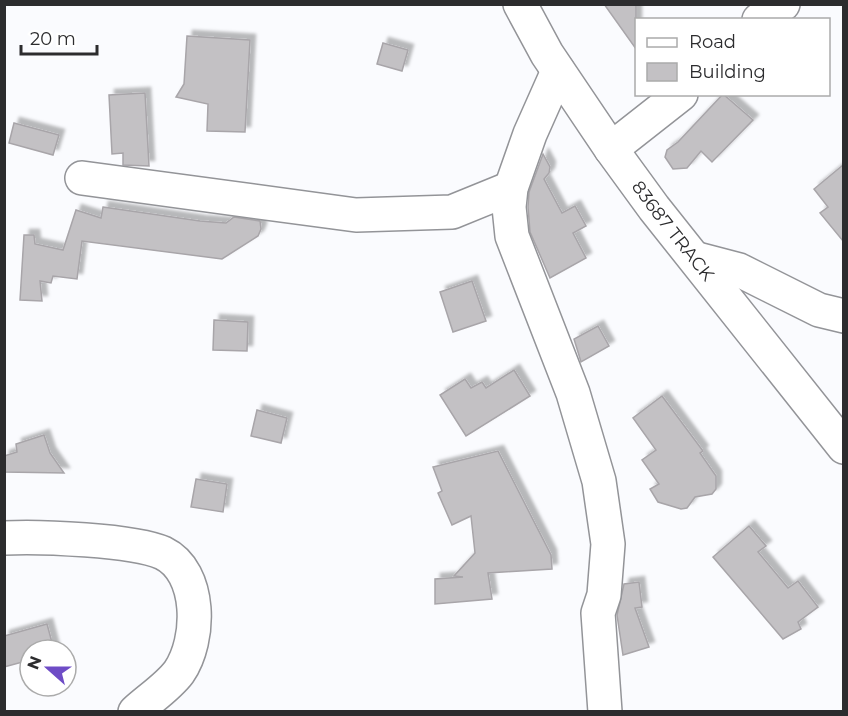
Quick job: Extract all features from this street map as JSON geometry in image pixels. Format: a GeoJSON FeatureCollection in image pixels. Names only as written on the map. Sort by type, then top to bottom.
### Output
{"type":"FeatureCollection","features":[{"type":"Feature","properties":{"kind":"street","name":"83687 TRACK"},"geometry":{"type":"LineString","coordinates":[[520,4],[529,24],[558,71],[654,208],[697,259],[843,447]]}},
{"type":"Feature","properties":{"kind":"street"},"geometry":{"type":"LineString","coordinates":[[762,18],[783,4]]}},
{"type":"Feature","properties":{"kind":"street"},"geometry":{"type":"LineString","coordinates":[[558,71],[530,134],[511,188],[509,207],[512,236],[573,393],[599,481],[608,544],[606,583],[597,613],[605,711]]}},
{"type":"Feature","properties":{"kind":"street"},"geometry":{"type":"LineString","coordinates":[[611,149],[678,96]]}},
{"type":"Feature","properties":{"kind":"street"},"geometry":{"type":"LineString","coordinates":[[82,178],[356,215],[452,212],[511,188]]}},
{"type":"Feature","properties":{"kind":"street"},"geometry":{"type":"LineString","coordinates":[[697,259],[739,270],[819,310],[843,316]]}},
{"type":"Feature","properties":{"kind":"street"},"geometry":{"type":"LineString","coordinates":[[4,537],[122,544],[163,553],[180,566],[189,580],[192,604],[193,632],[186,658],[178,673],[135,711]]}},
{"type":"Feature","properties":{"kind":"building"},"geometry":{"type":"Polygon","coordinates":[[[604,4],[636,4],[635,48],[604,4]]]}},
{"type":"Feature","properties":{"kind":"building"},"geometry":{"type":"Polygon","coordinates":[[[187,36],[250,40],[245,132],[207,131],[208,104],[176,97],[184,84],[187,36]]]}},
{"type":"Feature","properties":{"kind":"building"},"geometry":{"type":"Polygon","coordinates":[[[383,43],[408,50],[402,71],[377,64],[383,43]]]}},
{"type":"Feature","properties":{"kind":"building"},"geometry":{"type":"Polygon","coordinates":[[[145,93],[149,166],[123,165],[123,153],[112,154],[109,95],[145,93]]]}},
{"type":"Feature","properties":{"kind":"building"},"geometry":{"type":"Polygon","coordinates":[[[721,96],[725,96],[753,120],[712,162],[701,151],[687,168],[673,169],[665,157],[667,150],[678,142],[721,96]]]}},
{"type":"Feature","properties":{"kind":"building"},"geometry":{"type":"Polygon","coordinates":[[[14,123],[59,135],[53,155],[9,143],[14,123]]]}},
{"type":"Feature","properties":{"kind":"building"},"geometry":{"type":"Polygon","coordinates":[[[543,154],[550,167],[544,179],[562,213],[575,206],[586,226],[573,233],[586,258],[550,278],[530,232],[528,207],[529,192],[543,154]]]}},
{"type":"Feature","properties":{"kind":"building"},"geometry":{"type":"Polygon","coordinates":[[[843,165],[843,241],[820,213],[828,207],[814,189],[843,165]]]}},
{"type":"Feature","properties":{"kind":"building"},"geometry":{"type":"Polygon","coordinates":[[[103,207],[226,223],[234,217],[260,221],[261,229],[258,236],[222,259],[82,241],[77,279],[53,276],[51,283],[40,281],[42,301],[20,300],[24,235],[34,235],[35,244],[63,250],[76,210],[101,218],[103,207]]]}},
{"type":"Feature","properties":{"kind":"building"},"geometry":{"type":"Polygon","coordinates":[[[472,281],[486,321],[453,332],[440,292],[472,281]]]}},
{"type":"Feature","properties":{"kind":"building"},"geometry":{"type":"Polygon","coordinates":[[[214,320],[248,322],[247,351],[213,350],[214,320]]]}},
{"type":"Feature","properties":{"kind":"building"},"geometry":{"type":"Polygon","coordinates":[[[598,326],[609,346],[581,362],[574,339],[598,326]]]}},
{"type":"Feature","properties":{"kind":"building"},"geometry":{"type":"Polygon","coordinates":[[[514,370],[530,396],[466,436],[440,395],[465,379],[471,388],[482,382],[486,388],[514,370]]]}},
{"type":"Feature","properties":{"kind":"building"},"geometry":{"type":"Polygon","coordinates":[[[662,396],[703,451],[700,453],[716,476],[716,489],[712,494],[695,497],[687,508],[681,509],[658,502],[650,489],[659,484],[642,460],[656,450],[633,418],[662,396]]]}},
{"type":"Feature","properties":{"kind":"building"},"geometry":{"type":"Polygon","coordinates":[[[257,410],[287,418],[281,443],[251,436],[257,410]]]}},
{"type":"Feature","properties":{"kind":"building"},"geometry":{"type":"Polygon","coordinates":[[[44,435],[50,453],[64,473],[4,472],[4,456],[17,452],[16,444],[44,435]]]}},
{"type":"Feature","properties":{"kind":"building"},"geometry":{"type":"Polygon","coordinates":[[[498,451],[551,555],[552,569],[488,573],[492,599],[435,604],[435,579],[463,577],[454,576],[475,553],[471,516],[452,525],[438,493],[442,491],[433,467],[498,451]]]}},
{"type":"Feature","properties":{"kind":"building"},"geometry":{"type":"Polygon","coordinates":[[[196,479],[227,484],[223,512],[191,507],[196,479]]]}},
{"type":"Feature","properties":{"kind":"building"},"geometry":{"type":"Polygon","coordinates":[[[749,526],[766,546],[758,552],[788,588],[798,581],[818,607],[798,622],[801,629],[783,639],[713,557],[749,526]]]}},
{"type":"Feature","properties":{"kind":"building"},"geometry":{"type":"Polygon","coordinates":[[[639,582],[642,607],[635,608],[649,647],[623,655],[617,615],[624,584],[639,582]]]}},
{"type":"Feature","properties":{"kind":"building"},"geometry":{"type":"Polygon","coordinates":[[[47,624],[51,638],[18,638],[18,663],[4,667],[4,636],[47,624]]]}}]}
